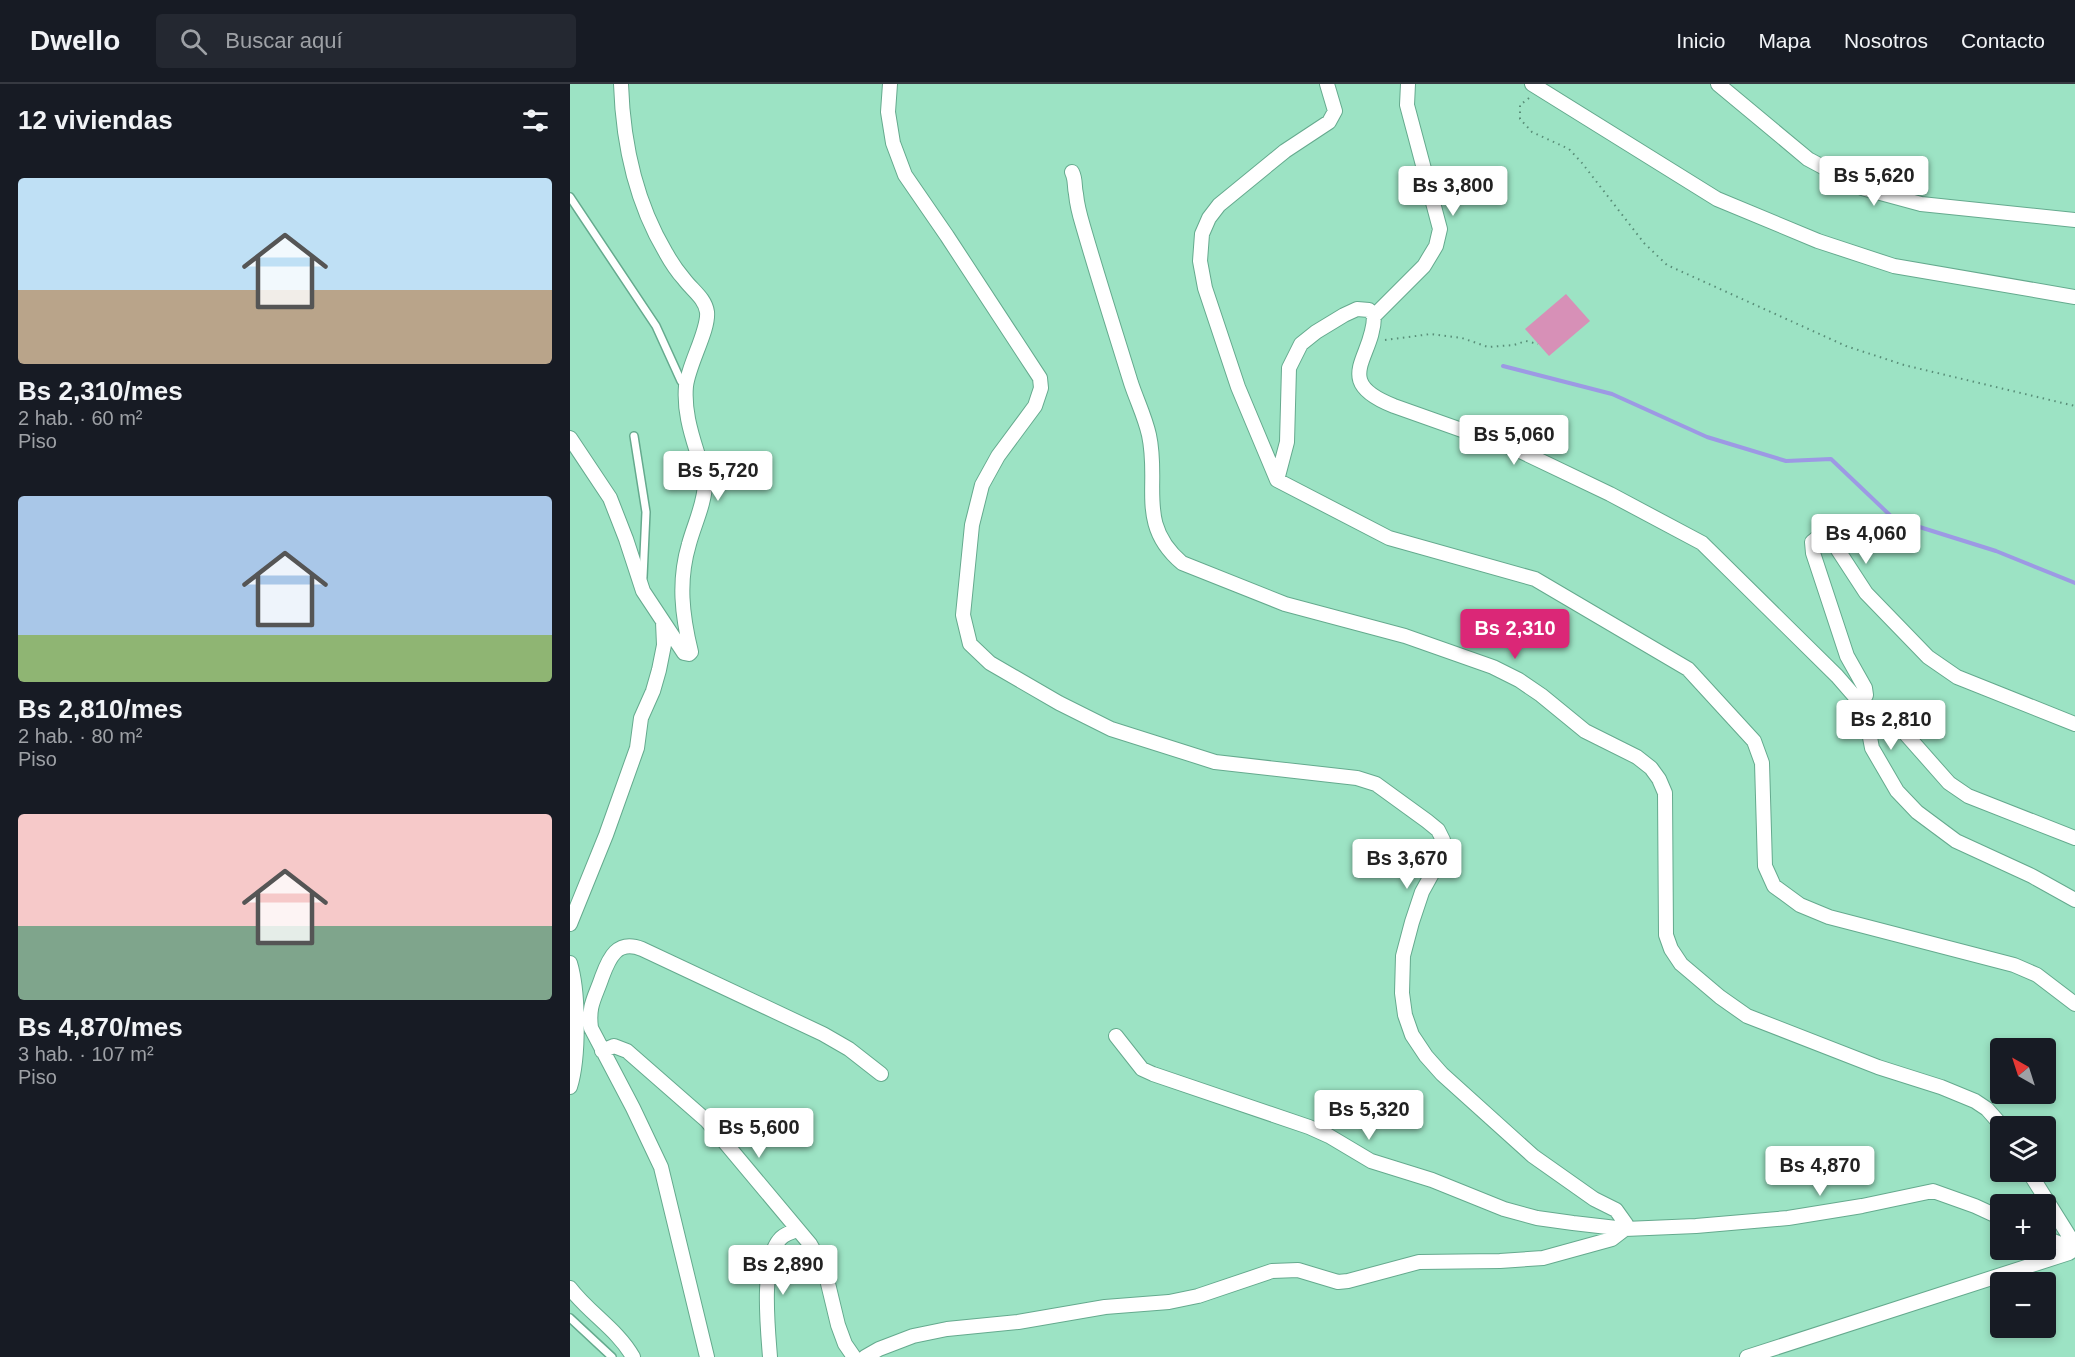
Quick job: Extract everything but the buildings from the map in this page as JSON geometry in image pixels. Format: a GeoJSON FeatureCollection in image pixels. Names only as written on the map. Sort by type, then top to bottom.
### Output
{"type":"FeatureCollection","features":[{"type":"Feature","properties":{"kind":"street"},"geometry":{"type":"LineString","coordinates":[[570,438],[610,498],[649,603],[684,653],[689,654],[691,652],[682,605],[683,574],[688,546],[703,497],[705,480],[687,420],[686,384],[706,325],[705,306],[672,263],[642,202],[627,147],[621,84]]}},
{"type":"Feature","properties":{"kind":"street"},"geometry":{"type":"LineString","coordinates":[[866,1357],[879,1349],[913,1336],[947,1329],[1018,1322],[1105,1307],[1178,1300],[1272,1270],[1298,1270],[1338,1282],[1419,1262],[1543,1258],[1612,1239],[1625,1229],[1626,1224],[1616,1210],[1594,1200],[1533,1156],[1442,1074],[1412,1035],[1402,993],[1403,956],[1422,892],[1444,852],[1443,840],[1438,830],[1384,789],[1371,782],[1357,778],[1215,762],[1111,729],[1059,703],[990,663],[970,644],[963,615],[972,525],[982,485],[998,456],[1035,406],[1041,387],[1040,378],[905,175],[893,143],[888,112],[890,84]]}},
{"type":"Feature","properties":{"kind":"street"},"geometry":{"type":"LineString","coordinates":[[1327,84],[1335,111],[1329,122],[1285,151],[1219,206],[1209,218],[1202,234],[1200,261],[1205,288],[1238,387],[1277,480],[1389,538],[1535,579],[1688,669],[1754,741],[1762,763],[1765,866],[1774,886],[1800,905],[1829,917],[2014,966],[2037,975],[2075,1004]]}},
{"type":"Feature","properties":{"kind":"street"},"geometry":{"type":"LineString","coordinates":[[1374,315],[1424,266],[1436,246],[1440,229],[1407,105],[1408,84]]}},
{"type":"Feature","properties":{"kind":"street"},"geometry":{"type":"LineString","coordinates":[[1532,84],[1717,199],[1818,241],[1894,266],[2075,297]]}},
{"type":"Feature","properties":{"kind":"street"},"geometry":{"type":"LineString","coordinates":[[1718,84],[1808,159],[1862,188],[1921,204],[2075,220]]}},
{"type":"Feature","properties":{"kind":"street"},"geometry":{"type":"LineString","coordinates":[[1072,172],[1082,223],[1149,435],[1152,452],[1152,500],[1156,528],[1159,537],[1173,555],[1182,563],[1285,604],[1405,636],[1494,667],[1534,690],[1561,709],[1585,731],[1637,757],[1655,774],[1665,793],[1666,935],[1671,949],[1682,964],[1713,991],[1748,1016],[1878,1067],[1941,1087],[1975,1101],[1993,1116]]}},
{"type":"Feature","properties":{"kind":"street"},"geometry":{"type":"LineString","coordinates":[[1277,480],[1287,442],[1289,368],[1301,344],[1316,332],[1357,309],[1369,310],[1374,315],[1374,325],[1362,359],[1359,377],[1365,390],[1377,400],[1518,450],[1620,499],[1702,543],[1836,676],[1871,715]]}},
{"type":"Feature","properties":{"kind":"street"},"geometry":{"type":"LineString","coordinates":[[1861,704],[1866,695],[1865,688],[1847,656],[1813,553],[1812,542],[1817,538],[1826,540],[1836,547],[1866,593],[1928,657],[1957,677],[2075,724]]}},
{"type":"Feature","properties":{"kind":"street"},"geometry":{"type":"LineString","coordinates":[[570,924],[606,835],[637,748],[640,718],[660,670],[664,645],[663,620]]}},
{"type":"Feature","properties":{"kind":"street"},"geometry":{"type":"LineString","coordinates":[[2075,838],[1968,796],[1949,783],[1888,714],[1878,711],[1871,715],[1868,727],[1872,748],[1897,791],[1917,812],[1956,841],[2032,876],[2075,900]]}},
{"type":"Feature","properties":{"kind":"street"},"geometry":{"type":"LineString","coordinates":[[707,1357],[661,1167],[591,1028],[589,1013],[611,956],[621,948],[635,946],[823,1034],[849,1049],[882,1074]]}},
{"type":"Feature","properties":{"kind":"street"},"geometry":{"type":"LineString","coordinates":[[570,963],[577,1002],[574,1071],[570,1087]]}},
{"type":"Feature","properties":{"kind":"street"},"geometry":{"type":"LineString","coordinates":[[1116,1036],[1142,1069],[1168,1080],[1309,1127],[1371,1161],[1432,1180],[1466,1195],[1537,1218],[1625,1229],[1696,1226],[1788,1218],[1934,1191],[1990,1213]]}},
{"type":"Feature","properties":{"kind":"street"},"geometry":{"type":"LineString","coordinates":[[602,1051],[614,1047],[627,1051],[707,1120],[820,1259],[838,1325],[845,1344],[854,1357]]}},
{"type":"Feature","properties":{"kind":"street"},"geometry":{"type":"LineString","coordinates":[[2035,1182],[2067,1231],[2074,1250]]}},
{"type":"Feature","properties":{"kind":"street"},"geometry":{"type":"LineString","coordinates":[[770,1357],[766,1309],[767,1279],[777,1244],[782,1236],[797,1230]]}},
{"type":"Feature","properties":{"kind":"street"},"geometry":{"type":"LineString","coordinates":[[2056,1242],[2074,1250]]}},
{"type":"Feature","properties":{"kind":"street"},"geometry":{"type":"LineString","coordinates":[[1747,1357],[2060,1257],[2074,1250]]}},
{"type":"Feature","properties":{"kind":"street"},"geometry":{"type":"LineString","coordinates":[[570,1288],[581,1302],[617,1335],[633,1357]]}},
{"type":"Feature","properties":{"kind":"lane"},"geometry":{"type":"LineString","coordinates":[[570,197],[656,326],[681,381],[686,384]]}},
{"type":"Feature","properties":{"kind":"lane"},"geometry":{"type":"LineString","coordinates":[[634,436],[646,512],[643,576],[639,581]]}},
{"type":"Feature","properties":{"kind":"lane"},"geometry":{"type":"LineString","coordinates":[[570,1318],[612,1357]]}},
{"type":"Feature","properties":{"kind":"path"},"geometry":{"type":"LineString","coordinates":[[1546,93],[1528,98],[1520,105],[1520,119],[1532,132],[1569,149],[1644,243],[1667,266],[1846,346],[1904,365],[2075,406]]}},
{"type":"Feature","properties":{"kind":"path"},"geometry":{"type":"LineString","coordinates":[[1371,334],[1385,340],[1431,334],[1462,338],[1488,347],[1526,342],[1538,344]]}},
{"type":"Feature","properties":{"kind":"shaded area"},"geometry":{"type":"Polygon","coordinates":[[[1566,294],[1590,321],[1549,356],[1525,329],[1566,294]]]}},
{"type":"Feature","properties":{"kind":"waterway"},"geometry":{"type":"LineString","coordinates":[[1503,366],[1612,394],[1707,437],[1786,461],[1831,459],[1894,519],[1996,551],[2075,583]]}}]}
